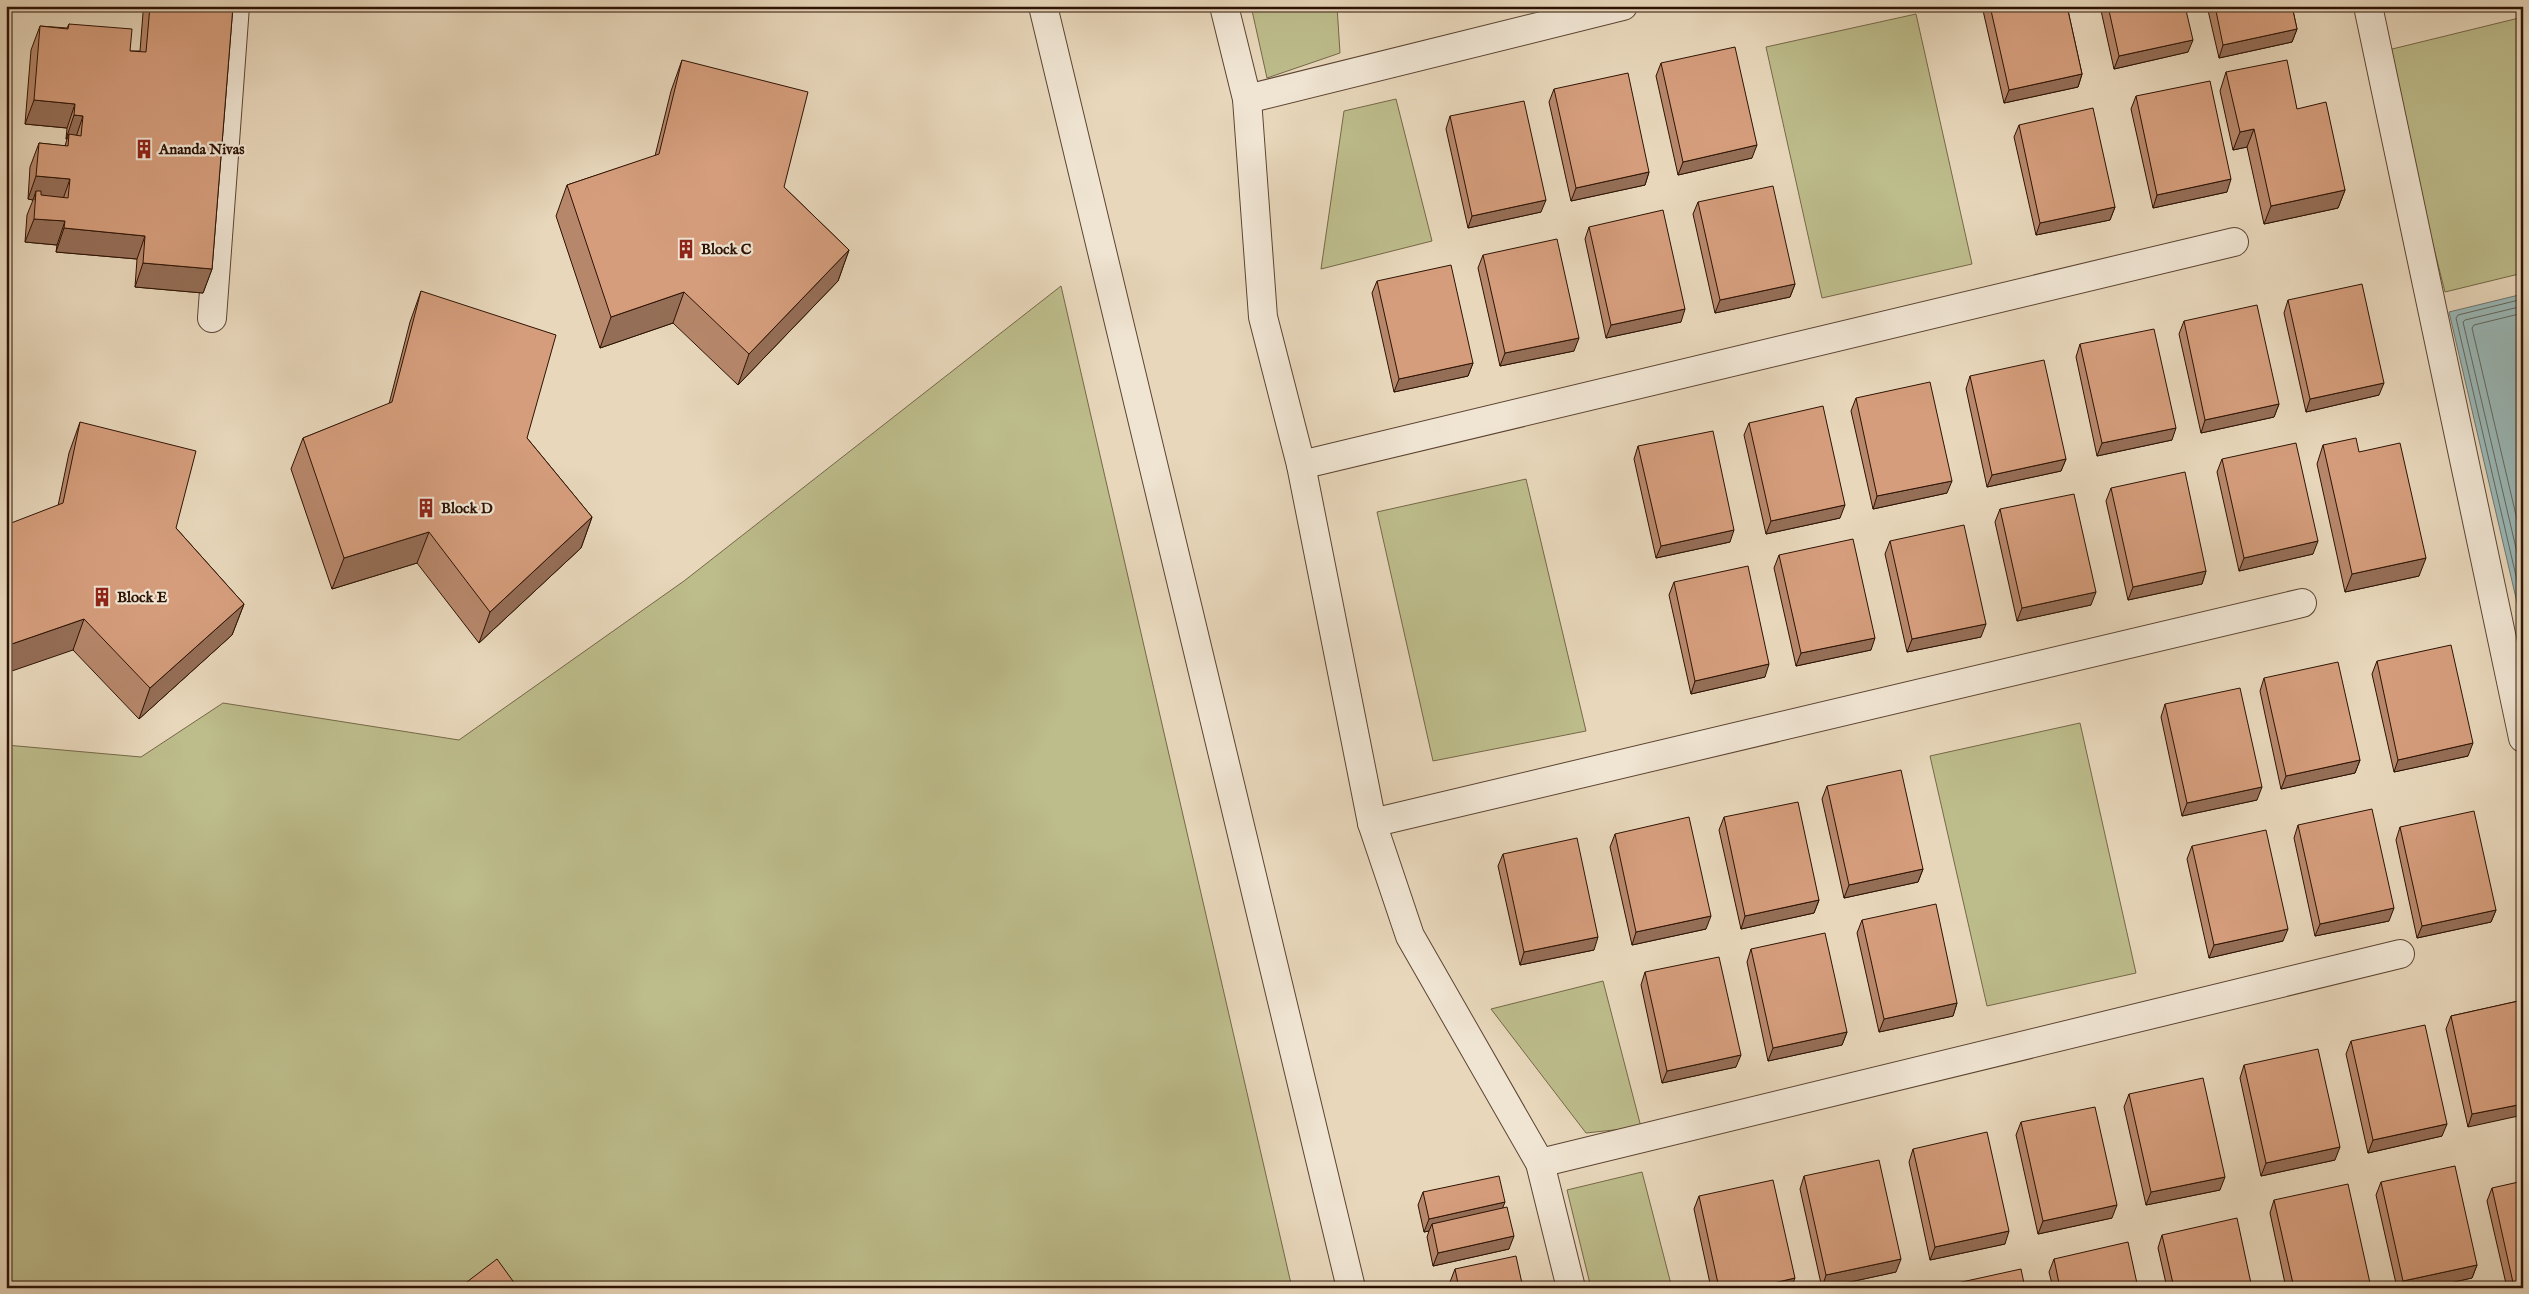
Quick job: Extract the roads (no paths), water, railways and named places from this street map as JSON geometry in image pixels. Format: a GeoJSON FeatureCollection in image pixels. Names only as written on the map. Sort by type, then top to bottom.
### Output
{"type":"FeatureCollection","features":[{"type":"Feature","properties":{"kind":"street"},"geometry":{"type":"LineString","coordinates":[[212,318],[235,6]]}},
{"type":"Feature","properties":{"kind":"street"},"geometry":{"type":"LineString","coordinates":[[1043,6],[1351,1288]]}},
{"type":"Feature","properties":{"kind":"street"},"geometry":{"type":"LineString","coordinates":[[1224,6],[1247,99],[1263,317],[1301,465],[1372,823],[1410,936],[1540,1163],[1571,1288]]}},
{"type":"Feature","properties":{"kind":"street"},"geometry":{"type":"LineString","coordinates":[[1247,99],[1623,6]]}},
{"type":"Feature","properties":{"kind":"street"},"geometry":{"type":"LineString","coordinates":[[2368,6],[2523,738]]}},
{"type":"Feature","properties":{"kind":"street"},"geometry":{"type":"LineString","coordinates":[[1301,465],[2234,242]]}},
{"type":"Feature","properties":{"kind":"street"},"geometry":{"type":"LineString","coordinates":[[1372,823],[2302,602]]}},
{"type":"Feature","properties":{"kind":"street"},"geometry":{"type":"LineString","coordinates":[[1540,1163],[2400,954]]}},
{"type":"Feature","properties":{"kind":"water"},"geometry":{"type":"Polygon","coordinates":[[[2523,294],[2523,628],[2449,312],[2523,294]]]}},
{"type":"Feature","properties":{"kind":"place","name":"Ananda Nivas"},"geometry":{"type":"Point","coordinates":[144,149]}},
{"type":"Feature","properties":{"kind":"place","name":"Block C"},"geometry":{"type":"Point","coordinates":[686,249]}},
{"type":"Feature","properties":{"kind":"place","name":"Block D"},"geometry":{"type":"Point","coordinates":[426,508]}},
{"type":"Feature","properties":{"kind":"place","name":"Block E"},"geometry":{"type":"Point","coordinates":[102,597]}}]}
